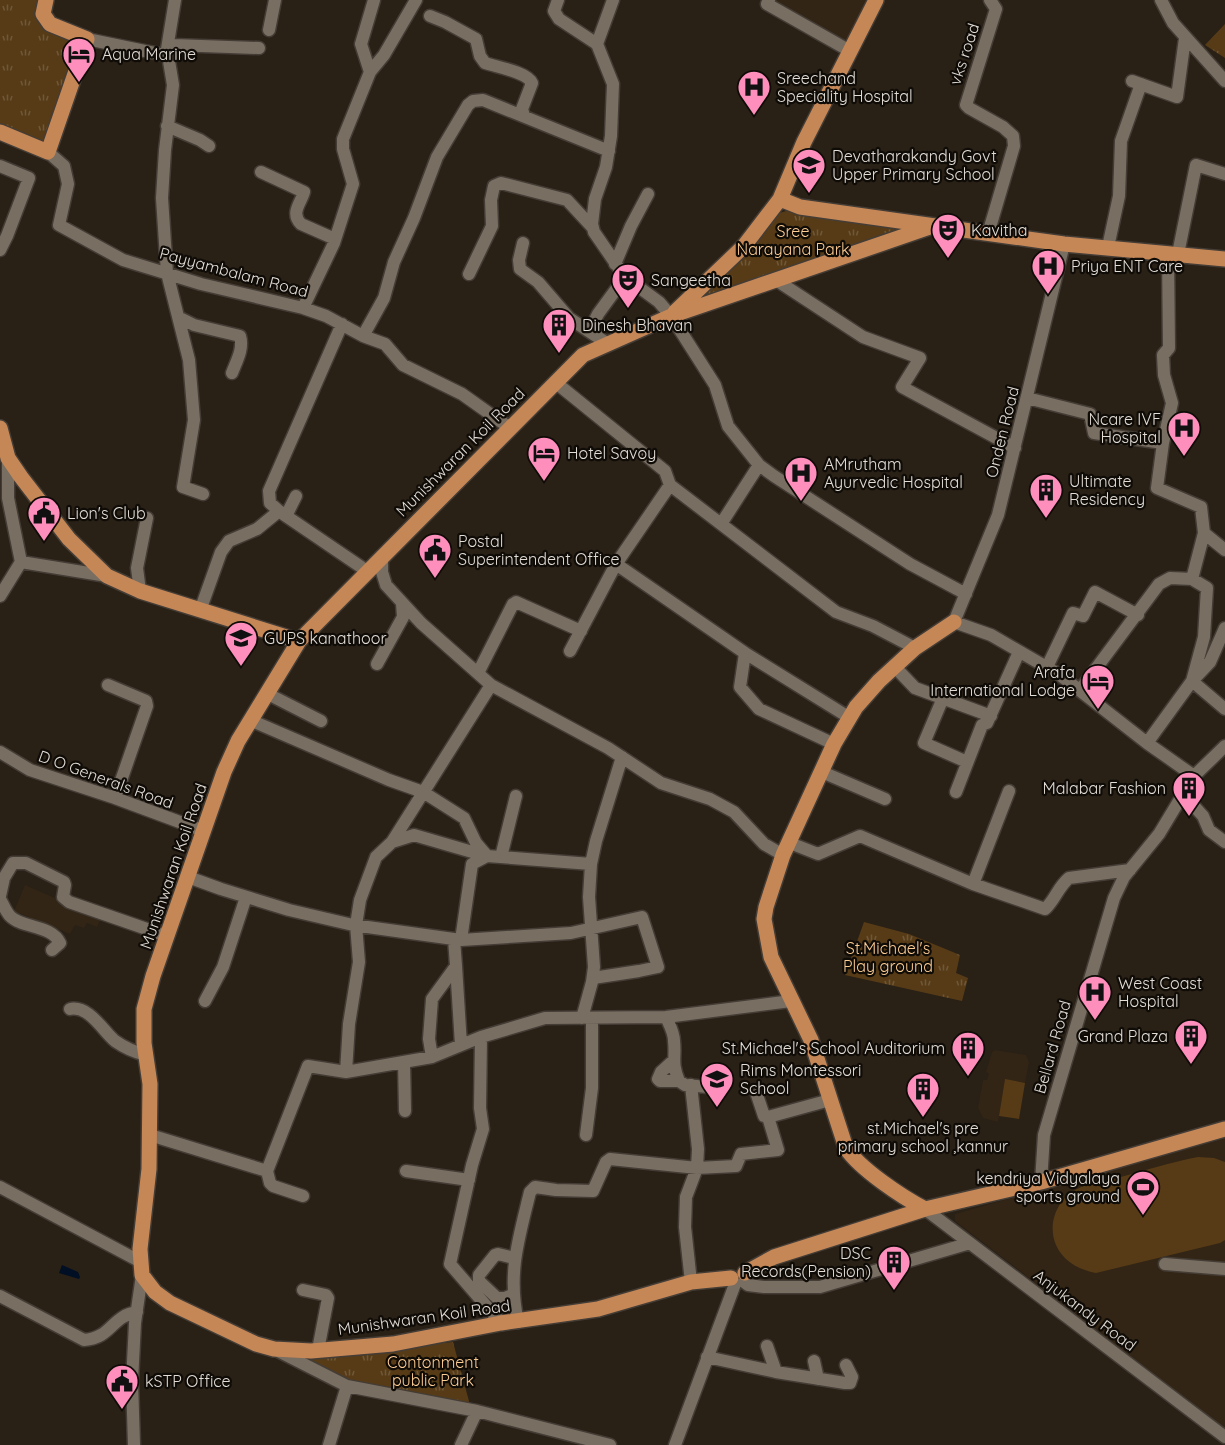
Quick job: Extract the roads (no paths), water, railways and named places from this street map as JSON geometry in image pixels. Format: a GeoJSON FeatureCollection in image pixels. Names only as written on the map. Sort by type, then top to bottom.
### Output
{"type":"FeatureCollection","features":[{"type":"Feature","properties":{"kind":"main road"},"geometry":{"type":"LineString","coordinates":[[46,0],[43,14],[50,24],[87,39],[48,152]]}},
{"type":"Feature","properties":{"kind":"main road"},"geometry":{"type":"LineString","coordinates":[[671,316],[744,246],[780,199],[804,142],[876,0]]}},
{"type":"Feature","properties":{"kind":"main road","name":"Payyambalam Road"},"geometry":{"type":"LineString","coordinates":[[0,132],[48,152]]}},
{"type":"Feature","properties":{"kind":"main road"},"geometry":{"type":"LineString","coordinates":[[780,199],[800,207],[930,227],[1064,244],[1225,259]]}},
{"type":"Feature","properties":{"kind":"main road","name":"Munishwaran Koil Road"},"geometry":{"type":"LineString","coordinates":[[930,227],[602,340],[555,382],[298,641],[238,741],[224,772],[144,1009],[150,1084],[150,1135],[149,1169],[140,1250],[141,1269],[155,1292],[170,1303],[256,1344],[274,1349],[318,1350],[393,1344],[501,1323],[598,1309],[691,1282],[739,1279],[774,1257],[925,1209],[1041,1182],[1225,1129]]}},
{"type":"Feature","properties":{"kind":"main road"},"geometry":{"type":"LineString","coordinates":[[0,428],[8,458],[69,539],[107,576],[140,591],[201,608],[248,626],[298,641]]}},
{"type":"Feature","properties":{"kind":"main road"},"geometry":{"type":"LineString","coordinates":[[925,1209],[850,1154],[811,1040],[771,957],[764,919],[772,884],[786,849],[834,744],[856,706],[894,666],[915,648],[954,622]]}},
{"type":"Feature","properties":{"kind":"street"},"geometry":{"type":"LineString","coordinates":[[175,0],[167,49],[173,85],[167,126],[162,198],[167,273],[189,360],[194,420],[183,487],[203,494]]}},
{"type":"Feature","properties":{"kind":"street"},"geometry":{"type":"LineString","coordinates":[[269,30],[275,0]]}},
{"type":"Feature","properties":{"kind":"street"},"geometry":{"type":"LineString","coordinates":[[370,72],[361,44],[374,0]]}},
{"type":"Feature","properties":{"kind":"street"},"geometry":{"type":"LineString","coordinates":[[303,308],[335,239],[353,184],[343,149],[343,140],[370,72],[384,55],[416,0]]}},
{"type":"Feature","properties":{"kind":"street"},"geometry":{"type":"LineString","coordinates":[[558,0],[554,11],[559,19],[597,44],[613,84],[609,152],[595,199],[592,228]]}},
{"type":"Feature","properties":{"kind":"street"},"geometry":{"type":"LineString","coordinates":[[597,44],[613,0]]}},
{"type":"Feature","properties":{"kind":"street"},"geometry":{"type":"LineString","coordinates":[[769,0],[767,4],[850,51]]}},
{"type":"Feature","properties":{"kind":"street"},"geometry":{"type":"LineString","coordinates":[[1161,0],[1173,23],[1225,81]]}},
{"type":"Feature","properties":{"kind":"street","name":"vks road"},"geometry":{"type":"LineString","coordinates":[[988,1],[996,9],[966,105],[1003,127],[1013,136],[1014,146],[988,234]]}},
{"type":"Feature","properties":{"kind":"street"},"geometry":{"type":"LineString","coordinates":[[430,16],[476,39],[480,56],[485,63],[530,79],[532,83],[522,109],[525,116]]}},
{"type":"Feature","properties":{"kind":"street"},"geometry":{"type":"LineString","coordinates":[[1108,248],[1119,196],[1121,141],[1136,83],[1177,97],[1185,38]]}},
{"type":"Feature","properties":{"kind":"street"},"geometry":{"type":"LineString","coordinates":[[87,39],[169,56]]}},
{"type":"Feature","properties":{"kind":"street"},"geometry":{"type":"LineString","coordinates":[[169,56],[174,45],[258,48]]}},
{"type":"Feature","properties":{"kind":"street"},"geometry":{"type":"LineString","coordinates":[[1210,63],[1225,67]]}},
{"type":"Feature","properties":{"kind":"street"},"geometry":{"type":"LineString","coordinates":[[363,336],[384,298],[394,262],[437,158],[468,105],[473,101],[483,100],[609,152]]}},
{"type":"Feature","properties":{"kind":"street"},"geometry":{"type":"LineString","coordinates":[[167,126],[200,140],[208,146]]}},
{"type":"Feature","properties":{"kind":"street","name":"Payyambalam Road"},"geometry":{"type":"LineString","coordinates":[[48,152],[64,166],[68,184],[59,225],[123,260],[201,284],[303,308],[342,324],[363,336],[385,344],[403,365],[462,394],[510,428]]}},
{"type":"Feature","properties":{"kind":"street"},"geometry":{"type":"LineString","coordinates":[[1192,579],[1204,533],[1201,507],[1157,488],[1163,443],[1172,403],[1164,375],[1163,355],[1169,348],[1173,253],[1196,165],[1225,174]]}},
{"type":"Feature","properties":{"kind":"street"},"geometry":{"type":"LineString","coordinates":[[0,166],[29,178],[0,250]]}},
{"type":"Feature","properties":{"kind":"street"},"geometry":{"type":"LineString","coordinates":[[261,172],[304,192],[296,210],[297,220],[335,239]]}},
{"type":"Feature","properties":{"kind":"street"},"geometry":{"type":"LineString","coordinates":[[469,274],[492,226],[491,200],[494,186],[501,183],[567,200],[592,228],[598,240],[626,277],[659,302],[671,316],[715,385],[728,426],[759,465],[910,564],[966,594]]}},
{"type":"Feature","properties":{"kind":"street"},"geometry":{"type":"LineString","coordinates":[[615,264],[637,213],[648,194]]}},
{"type":"Feature","properties":{"kind":"street"},"geometry":{"type":"LineString","coordinates":[[523,243],[519,260],[520,269],[538,282],[569,318],[602,340]]}},
{"type":"Feature","properties":{"kind":"street","name":"Onden Road"},"geometry":{"type":"LineString","coordinates":[[954,622],[998,515],[1064,244]]}},
{"type":"Feature","properties":{"kind":"street"},"geometry":{"type":"LineString","coordinates":[[602,340],[592,326],[598,314],[626,277]]}},
{"type":"Feature","properties":{"kind":"street"},"geometry":{"type":"LineString","coordinates":[[776,280],[863,337],[920,358],[902,387],[1015,448]]}},
{"type":"Feature","properties":{"kind":"street"},"geometry":{"type":"LineString","coordinates":[[180,318],[194,325],[240,336],[242,341],[240,352],[232,373]]}},
{"type":"Feature","properties":{"kind":"street"},"geometry":{"type":"LineString","coordinates":[[342,324],[269,491],[270,503],[367,572]]}},
{"type":"Feature","properties":{"kind":"street"},"geometry":{"type":"LineString","coordinates":[[555,382],[665,471],[670,485],[836,612],[873,626],[915,648]]}},
{"type":"Feature","properties":{"kind":"street"},"geometry":{"type":"LineString","coordinates":[[1027,398],[1090,414],[1094,433],[1163,443]]}},
{"type":"Feature","properties":{"kind":"street"},"geometry":{"type":"LineString","coordinates":[[0,596],[21,562],[8,498],[8,458]]}},
{"type":"Feature","properties":{"kind":"street"},"geometry":{"type":"LineString","coordinates":[[721,524],[759,465]]}},
{"type":"Feature","properties":{"kind":"street"},"geometry":{"type":"LineString","coordinates":[[570,651],[616,564],[670,485]]}},
{"type":"Feature","properties":{"kind":"street"},"geometry":{"type":"LineString","coordinates":[[201,608],[221,552],[229,541],[257,529],[283,513],[296,496]]}},
{"type":"Feature","properties":{"kind":"street"},"geometry":{"type":"LineString","coordinates":[[140,591],[137,568],[147,518]]}},
{"type":"Feature","properties":{"kind":"street"},"geometry":{"type":"LineString","coordinates":[[1204,533],[1225,550]]}},
{"type":"Feature","properties":{"kind":"street"},"geometry":{"type":"LineString","coordinates":[[382,556],[382,572],[386,585],[421,623],[491,685],[622,757],[661,783],[710,799],[734,812],[764,844],[818,854],[861,836],[973,884],[1045,909],[1050,905],[1062,884],[1069,878],[1130,870]]}},
{"type":"Feature","properties":{"kind":"street"},"geometry":{"type":"LineString","coordinates":[[21,562],[107,576]]}},
{"type":"Feature","properties":{"kind":"street"},"geometry":{"type":"LineString","coordinates":[[616,564],[745,653],[850,718]]}},
{"type":"Feature","properties":{"kind":"street"},"geometry":{"type":"LineString","coordinates":[[1080,690],[1138,615],[1151,594],[1165,580],[1176,577],[1192,579],[1207,588],[1204,637],[1192,681]]}},
{"type":"Feature","properties":{"kind":"street"},"geometry":{"type":"LineString","coordinates":[[1047,667],[1073,614],[1083,616],[1095,592],[1138,615]]}},
{"type":"Feature","properties":{"kind":"street"},"geometry":{"type":"LineString","coordinates":[[377,664],[402,617],[402,603]]}},
{"type":"Feature","properties":{"kind":"street"},"geometry":{"type":"LineString","coordinates":[[478,673],[514,603],[581,631]]}},
{"type":"Feature","properties":{"kind":"street"},"geometry":{"type":"LineString","coordinates":[[954,622],[991,635],[1047,667],[1194,776]]}},
{"type":"Feature","properties":{"kind":"street"},"geometry":{"type":"LineString","coordinates":[[1147,743],[1192,681],[1209,662],[1225,628]]}},
{"type":"Feature","properties":{"kind":"street"},"geometry":{"type":"LineString","coordinates":[[956,792],[982,725],[987,723],[991,716],[1019,652]]}},
{"type":"Feature","properties":{"kind":"street"},"geometry":{"type":"LineString","coordinates":[[745,653],[740,687],[759,709],[834,744]]}},
{"type":"Feature","properties":{"kind":"street"},"geometry":{"type":"LineString","coordinates":[[894,666],[915,688],[991,716]]}},
{"type":"Feature","properties":{"kind":"street"},"geometry":{"type":"LineString","coordinates":[[1192,681],[1225,709]]}},
{"type":"Feature","properties":{"kind":"street"},"geometry":{"type":"LineString","coordinates":[[108,685],[146,701],[147,706],[115,798]]}},
{"type":"Feature","properties":{"kind":"street"},"geometry":{"type":"LineString","coordinates":[[346,1072],[349,1024],[359,962],[356,925],[360,900],[376,857],[392,842],[491,685]]}},
{"type":"Feature","properties":{"kind":"street"},"geometry":{"type":"LineString","coordinates":[[266,693],[321,721]]}},
{"type":"Feature","properties":{"kind":"street"},"geometry":{"type":"LineString","coordinates":[[943,698],[924,743],[967,762]]}},
{"type":"Feature","properties":{"kind":"street"},"geometry":{"type":"LineString","coordinates":[[250,720],[389,780],[423,792],[464,818],[476,843],[487,856]]}},
{"type":"Feature","properties":{"kind":"street","name":"Bellard Road"},"geometry":{"type":"LineString","coordinates":[[1041,1182],[1044,1135],[1114,898],[1130,870],[1159,834],[1194,776],[1225,746]]}},
{"type":"Feature","properties":{"kind":"street","name":"D O Generals Road"},"geometry":{"type":"LineString","coordinates":[[0,752],[30,770],[204,831]]}},
{"type":"Feature","properties":{"kind":"street"},"geometry":{"type":"LineString","coordinates":[[586,1136],[592,1088],[587,1018],[594,957],[589,897],[591,864],[622,757]]}},
{"type":"Feature","properties":{"kind":"street"},"geometry":{"type":"LineString","coordinates":[[822,772],[885,799]]}},
{"type":"Feature","properties":{"kind":"street"},"geometry":{"type":"LineString","coordinates":[[973,884],[1009,791]]}},
{"type":"Feature","properties":{"kind":"street"},"geometry":{"type":"LineString","coordinates":[[1183,794],[1203,816],[1209,830],[1225,842]]}},
{"type":"Feature","properties":{"kind":"street"},"geometry":{"type":"LineString","coordinates":[[501,857],[516,796]]}},
{"type":"Feature","properties":{"kind":"street"},"geometry":{"type":"LineString","coordinates":[[392,842],[414,835],[487,856],[591,864]]}},
{"type":"Feature","properties":{"kind":"street"},"geometry":{"type":"LineString","coordinates":[[461,1046],[456,966],[458,940],[472,864],[487,856]]}},
{"type":"Feature","properties":{"kind":"street"},"geometry":{"type":"LineString","coordinates":[[52,950],[60,943],[57,937],[10,917],[0,898],[4,878],[13,863],[26,863],[64,882],[63,897],[69,902],[167,936]]}},
{"type":"Feature","properties":{"kind":"street"},"geometry":{"type":"LineString","coordinates":[[188,877],[289,910],[356,925],[458,940],[571,933],[642,917],[658,967],[593,978]]}},
{"type":"Feature","properties":{"kind":"street"},"geometry":{"type":"LineString","coordinates":[[205,1001],[223,967],[246,897]]}},
{"type":"Feature","properties":{"kind":"street"},"geometry":{"type":"LineString","coordinates":[[432,1057],[429,1039],[432,999],[456,966]]}},
{"type":"Feature","properties":{"kind":"street"},"geometry":{"type":"LineString","coordinates":[[303,1196],[273,1186],[267,1172],[308,1066],[346,1072],[432,1057],[481,1037],[545,1018],[666,1017],[791,1000]]}},
{"type":"Feature","properties":{"kind":"street"},"geometry":{"type":"LineString","coordinates":[[70,1009],[76,1008],[84,1011],[115,1041],[131,1051],[146,1055]]}},
{"type":"Feature","properties":{"kind":"street"},"geometry":{"type":"LineString","coordinates":[[666,1017],[674,1036],[673,1061],[685,1083],[698,1149],[697,1168],[686,1197],[685,1227],[691,1282]]}},
{"type":"Feature","properties":{"kind":"street"},"geometry":{"type":"LineString","coordinates":[[481,1037],[480,1108],[483,1129],[450,1264],[501,1323]]}},
{"type":"Feature","properties":{"kind":"street"},"geometry":{"type":"LineString","coordinates":[[673,1061],[661,1072],[658,1079],[708,1086]]}},
{"type":"Feature","properties":{"kind":"street"},"geometry":{"type":"LineString","coordinates":[[404,1062],[405,1111]]}},
{"type":"Feature","properties":{"kind":"street"},"geometry":{"type":"LineString","coordinates":[[519,1322],[514,1294],[514,1258],[530,1192],[535,1187],[593,1191],[606,1162],[610,1159],[697,1168],[736,1166],[741,1154],[778,1150],[768,1117],[764,1116],[757,1095]]}},
{"type":"Feature","properties":{"kind":"street"},"geometry":{"type":"LineString","coordinates":[[768,1117],[831,1100]]}},
{"type":"Feature","properties":{"kind":"street"},"geometry":{"type":"LineString","coordinates":[[150,1135],[267,1172]]}},
{"type":"Feature","properties":{"kind":"street"},"geometry":{"type":"LineString","coordinates":[[406,1172],[469,1180]]}},
{"type":"Feature","properties":{"kind":"street"},"geometry":{"type":"LineString","coordinates":[[0,1187],[141,1269],[132,1382],[134,1445]]}},
{"type":"Feature","properties":{"kind":"street","name":"Anjukandy Road"},"geometry":{"type":"LineString","coordinates":[[925,1209],[1225,1437]]}},
{"type":"Feature","properties":{"kind":"street"},"geometry":{"type":"LineString","coordinates":[[675,1445],[739,1279],[748,1285],[764,1287],[820,1287],[970,1243]]}},
{"type":"Feature","properties":{"kind":"street"},"geometry":{"type":"LineString","coordinates":[[514,1258],[495,1255],[479,1275],[479,1281],[497,1298],[505,1299],[514,1294]]}},
{"type":"Feature","properties":{"kind":"street"},"geometry":{"type":"LineString","coordinates":[[1165,1264],[1225,1269]]}},
{"type":"Feature","properties":{"kind":"street"},"geometry":{"type":"LineString","coordinates":[[303,1290],[326,1294],[328,1298],[318,1350]]}},
{"type":"Feature","properties":{"kind":"street"},"geometry":{"type":"LineString","coordinates":[[0,1296],[84,1340],[93,1340],[107,1332],[124,1314],[137,1312]]}},
{"type":"Feature","properties":{"kind":"street"},"geometry":{"type":"LineString","coordinates":[[767,1346],[776,1372]]}},
{"type":"Feature","properties":{"kind":"street"},"geometry":{"type":"LineString","coordinates":[[274,1349],[347,1386],[477,1411],[606,1444]]}},
{"type":"Feature","properties":{"kind":"street"},"geometry":{"type":"LineString","coordinates":[[707,1357],[776,1372],[850,1383],[852,1377],[846,1365]]}},
{"type":"Feature","properties":{"kind":"street"},"geometry":{"type":"LineString","coordinates":[[814,1361],[818,1379]]}},
{"type":"Feature","properties":{"kind":"street"},"geometry":{"type":"LineString","coordinates":[[329,1445],[347,1386]]}},
{"type":"Feature","properties":{"kind":"street"},"geometry":{"type":"LineString","coordinates":[[461,1445],[477,1411]]}},
{"type":"Feature","properties":{"kind":"water"},"geometry":{"type":"Polygon","coordinates":[[[62,1265],[78,1272],[79,1279],[59,1273],[62,1265]]]}},
{"type":"Feature","properties":{"kind":"place","name":"Aqua Marine"},"geometry":{"type":"Point","coordinates":[79,83]}},
{"type":"Feature","properties":{"kind":"place","name":"Sreechand Speciality Hospital"},"geometry":{"type":"Point","coordinates":[754,116]}},
{"type":"Feature","properties":{"kind":"place","name":"Devatharakandy Govt Upper Primary School"},"geometry":{"type":"Point","coordinates":[809,194]}},
{"type":"Feature","properties":{"kind":"place","name":"Kavitha"},"geometry":{"type":"Point","coordinates":[948,259]}},
{"type":"Feature","properties":{"kind":"place","name":"Priya ENT Care"},"geometry":{"type":"Point","coordinates":[1048,295]}},
{"type":"Feature","properties":{"kind":"place","name":"Sangeetha"},"geometry":{"type":"Point","coordinates":[628,309]}},
{"type":"Feature","properties":{"kind":"place","name":"Dinesh Bhavan"},"geometry":{"type":"Point","coordinates":[559,354]}},
{"type":"Feature","properties":{"kind":"place","name":"Ncare IVF Hospital"},"geometry":{"type":"Point","coordinates":[1184,457]}},
{"type":"Feature","properties":{"kind":"place","name":"Hotel Savoy"},"geometry":{"type":"Point","coordinates":[544,482]}},
{"type":"Feature","properties":{"kind":"place","name":"AMrutham Ayurvedic Hospital"},"geometry":{"type":"Point","coordinates":[801,502]}},
{"type":"Feature","properties":{"kind":"place","name":"Ultimate Residency"},"geometry":{"type":"Point","coordinates":[1046,519]}},
{"type":"Feature","properties":{"kind":"place","name":"Lion's Club"},"geometry":{"type":"Point","coordinates":[44,542]}},
{"type":"Feature","properties":{"kind":"place","name":"Postal Superintendent Office"},"geometry":{"type":"Point","coordinates":[435,579]}},
{"type":"Feature","properties":{"kind":"place","name":"GUPS kanathoor"},"geometry":{"type":"Point","coordinates":[241,667]}},
{"type":"Feature","properties":{"kind":"place","name":"Arafa International Lodge"},"geometry":{"type":"Point","coordinates":[1098,710]}},
{"type":"Feature","properties":{"kind":"place","name":"Malabar Fashion"},"geometry":{"type":"Point","coordinates":[1189,817]}},
{"type":"Feature","properties":{"kind":"place","name":"West Coast Hospital"},"geometry":{"type":"Point","coordinates":[1095,1021]}},
{"type":"Feature","properties":{"kind":"place","name":"Grand Plaza"},"geometry":{"type":"Point","coordinates":[1191,1065]}},
{"type":"Feature","properties":{"kind":"place","name":"St.Michael's School Auditorium"},"geometry":{"type":"Point","coordinates":[968,1077]}},
{"type":"Feature","properties":{"kind":"place","name":"Rims Montessori School"},"geometry":{"type":"Point","coordinates":[717,1108]}},
{"type":"Feature","properties":{"kind":"place","name":"st.Michael's pre primary school ,kannur"},"geometry":{"type":"Point","coordinates":[923,1118]}},
{"type":"Feature","properties":{"kind":"place","name":"kendriya Vidyalaya sports ground"},"geometry":{"type":"Point","coordinates":[1143,1216]}},
{"type":"Feature","properties":{"kind":"place","name":"DSC Records(Pension)"},"geometry":{"type":"Point","coordinates":[894,1291]}},
{"type":"Feature","properties":{"kind":"place","name":"kSTP Office"},"geometry":{"type":"Point","coordinates":[122,1410]}},
{"type":"Feature","properties":{"kind":"park label","name":"Sree Narayana Park"},"geometry":{"type":"Point","coordinates":[793,240]}},
{"type":"Feature","properties":{"kind":"park label","name":"St.Michael's Play ground"},"geometry":{"type":"Point","coordinates":[888,957]}},
{"type":"Feature","properties":{"kind":"park label","name":"Contonment public Park"},"geometry":{"type":"Point","coordinates":[433,1371]}}]}
